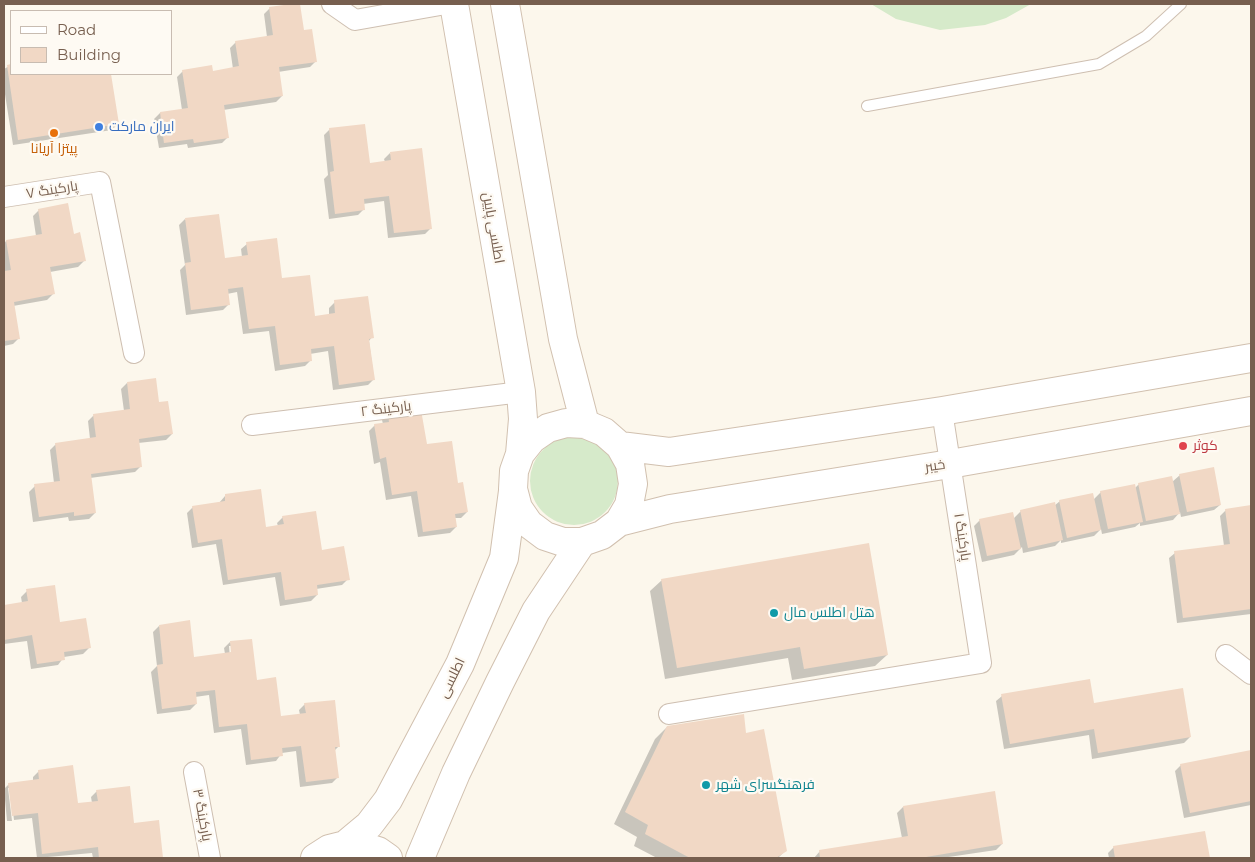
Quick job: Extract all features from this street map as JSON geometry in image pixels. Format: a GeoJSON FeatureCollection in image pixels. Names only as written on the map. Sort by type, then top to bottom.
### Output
{"type":"FeatureCollection","features":[{"type":"Feature","properties":{"kind":"street"},"geometry":{"type":"LineString","coordinates":[[332,4],[355,20],[446,4]]}},
{"type":"Feature","properties":{"kind":"street","name":"اطلسی پایین"},"geometry":{"type":"LineString","coordinates":[[454,4],[521,392],[523,419],[520,454]]}},
{"type":"Feature","properties":{"kind":"street"},"geometry":{"type":"LineString","coordinates":[[505,4],[562,338],[585,424]]}},
{"type":"Feature","properties":{"kind":"street","name":"پارکینگ ۷"},"geometry":{"type":"LineString","coordinates":[[4,197],[100,182],[134,353]]}},
{"type":"Feature","properties":{"kind":"street"},"geometry":{"type":"LineString","coordinates":[[620,446],[669,452],[942,411],[1251,358]]}},
{"type":"Feature","properties":{"kind":"street","name":"پارکینگ ۲"},"geometry":{"type":"LineString","coordinates":[[252,426],[521,392]]}},
{"type":"Feature","properties":{"kind":"street","name":"پارکینگ ۱"},"geometry":{"type":"LineString","coordinates":[[669,714],[982,663],[942,411]]}},
{"type":"Feature","properties":{"kind":"street","name":"خیبر"},"geometry":{"type":"LineString","coordinates":[[619,522],[670,509],[950,464],[1251,411]]}},
{"type":"Feature","properties":{"kind":"street"},"geometry":{"type":"LineString","coordinates":[[566,423],[585,424],[604,432],[620,446],[630,464],[633,484],[629,504],[619,522],[602,536],[582,542],[563,542],[545,536],[530,524],[518,508],[513,490],[514,471],[520,454],[532,439],[548,428],[566,423]]}},
{"type":"Feature","properties":{"kind":"street","name":"اطلسی"},"geometry":{"type":"LineString","coordinates":[[345,845],[370,825],[388,800],[460,664],[504,558],[513,490]]}},
{"type":"Feature","properties":{"kind":"street"},"geometry":{"type":"LineString","coordinates":[[420,858],[456,773],[536,611],[582,542]]}},
{"type":"Feature","properties":{"kind":"street"},"geometry":{"type":"LineString","coordinates":[[1226,655],[1251,674]]}},
{"type":"Feature","properties":{"kind":"street","name":"پارکینگ ۳"},"geometry":{"type":"LineString","coordinates":[[194,772],[210,858]]}},
{"type":"Feature","properties":{"kind":"street"},"geometry":{"type":"LineString","coordinates":[[315,858],[345,845],[362,846],[378,851],[388,858]]}},
{"type":"Feature","properties":{"kind":"lane"},"geometry":{"type":"LineString","coordinates":[[867,106],[1099,64],[1146,36],[1181,4]]}},
{"type":"Feature","properties":{"kind":"green space"},"geometry":{"type":"Polygon","coordinates":[[[871,4],[1031,4],[1006,18],[985,25],[940,30],[896,19],[871,4]]]}},
{"type":"Feature","properties":{"kind":"green space"},"geometry":{"type":"Polygon","coordinates":[[[574,437],[591,440],[605,450],[615,464],[618,481],[615,498],[605,512],[591,522],[574,525],[557,522],[543,512],[533,498],[530,481],[533,464],[543,450],[557,440],[574,437]]]}},
{"type":"Feature","properties":{"kind":"building"},"geometry":{"type":"Polygon","coordinates":[[[300,4],[304,30],[312,29],[317,62],[279,67],[283,96],[224,105],[229,138],[194,143],[193,139],[164,143],[160,112],[188,108],[182,70],[212,65],[213,71],[239,66],[235,41],[273,35],[269,7],[300,4]]]}},
{"type":"Feature","properties":{"kind":"building"},"geometry":{"type":"Polygon","coordinates":[[[10,64],[10,75],[111,75],[119,124],[18,140],[7,65],[10,64]]]}},
{"type":"Feature","properties":{"kind":"building"},"geometry":{"type":"Polygon","coordinates":[[[365,124],[370,163],[391,160],[390,152],[422,148],[432,229],[394,233],[389,196],[364,199],[365,210],[335,214],[330,172],[334,171],[329,128],[365,124]]]}},
{"type":"Feature","properties":{"kind":"building"},"geometry":{"type":"Polygon","coordinates":[[[68,203],[74,234],[80,232],[86,261],[50,267],[55,294],[14,302],[20,339],[4,341],[4,271],[11,270],[6,240],[42,234],[38,209],[68,203]]]}},
{"type":"Feature","properties":{"kind":"building"},"geometry":{"type":"Polygon","coordinates":[[[219,214],[225,258],[248,255],[246,242],[277,238],[282,278],[310,275],[315,316],[335,313],[334,300],[368,296],[374,338],[369,339],[375,380],[339,385],[334,346],[311,349],[312,361],[280,365],[275,326],[249,329],[243,287],[228,289],[230,305],[191,310],[185,263],[191,262],[185,218],[219,214]]]}},
{"type":"Feature","properties":{"kind":"building"},"geometry":{"type":"Polygon","coordinates":[[[156,378],[159,402],[168,401],[173,434],[139,439],[142,467],[91,474],[96,513],[74,516],[74,512],[39,517],[34,484],[60,481],[55,443],[96,437],[93,414],[130,409],[127,382],[156,378]]]}},
{"type":"Feature","properties":{"kind":"building"},"geometry":{"type":"Polygon","coordinates":[[[420,404],[427,444],[452,441],[458,483],[463,482],[468,512],[455,514],[457,527],[423,532],[417,491],[392,495],[386,457],[380,459],[374,424],[389,422],[388,413],[420,404]]]}},
{"type":"Feature","properties":{"kind":"building"},"geometry":{"type":"Polygon","coordinates":[[[1214,467],[1221,505],[1187,512],[1179,474],[1214,467]]]}},
{"type":"Feature","properties":{"kind":"building"},"geometry":{"type":"Polygon","coordinates":[[[1172,476],[1180,514],[1146,521],[1138,483],[1172,476]]]}},
{"type":"Feature","properties":{"kind":"building"},"geometry":{"type":"Polygon","coordinates":[[[1135,484],[1143,522],[1108,529],[1100,491],[1135,484]]]}},
{"type":"Feature","properties":{"kind":"building"},"geometry":{"type":"Polygon","coordinates":[[[261,489],[266,527],[284,524],[282,516],[316,511],[322,550],[344,546],[350,580],[317,585],[318,595],[285,600],[281,572],[228,580],[222,539],[198,543],[192,506],[225,501],[225,494],[261,489]]]}},
{"type":"Feature","properties":{"kind":"building"},"geometry":{"type":"Polygon","coordinates":[[[1093,493],[1101,530],[1067,538],[1059,500],[1093,493]]]}},
{"type":"Feature","properties":{"kind":"building"},"geometry":{"type":"Polygon","coordinates":[[[1055,502],[1063,540],[1028,548],[1020,510],[1055,502]]]}},
{"type":"Feature","properties":{"kind":"building"},"geometry":{"type":"Polygon","coordinates":[[[1251,505],[1251,609],[1183,618],[1174,551],[1230,544],[1225,509],[1251,505]]]}},
{"type":"Feature","properties":{"kind":"building"},"geometry":{"type":"Polygon","coordinates":[[[1013,512],[1021,549],[987,556],[979,519],[1013,512]]]}},
{"type":"Feature","properties":{"kind":"building","name":"هتل اطلس مال"},"geometry":{"type":"Polygon","coordinates":[[[869,543],[888,655],[804,669],[800,647],[677,668],[661,579],[869,543]]]}},
{"type":"Feature","properties":{"kind":"building"},"geometry":{"type":"Polygon","coordinates":[[[55,585],[60,622],[86,618],[91,648],[64,652],[65,660],[37,664],[32,635],[4,640],[4,605],[28,601],[26,589],[55,585]]]}},
{"type":"Feature","properties":{"kind":"building"},"geometry":{"type":"Polygon","coordinates":[[[190,620],[194,657],[231,652],[230,641],[252,639],[257,680],[276,677],[281,716],[306,713],[304,703],[335,700],[340,747],[335,747],[339,778],[306,782],[301,746],[282,748],[283,756],[251,760],[247,724],[219,727],[215,690],[196,692],[197,704],[162,709],[157,665],[163,664],[159,625],[190,620]]]}},
{"type":"Feature","properties":{"kind":"building"},"geometry":{"type":"Polygon","coordinates":[[[1090,679],[1094,703],[1183,688],[1191,737],[1098,753],[1094,729],[1010,744],[1001,694],[1090,679]]]}},
{"type":"Feature","properties":{"kind":"building","name":"فرهنگسرای شهر"},"geometry":{"type":"Polygon","coordinates":[[[744,714],[746,733],[764,729],[787,851],[776,858],[690,858],[645,834],[648,825],[625,812],[667,726],[744,714]]]}},
{"type":"Feature","properties":{"kind":"building"},"geometry":{"type":"Polygon","coordinates":[[[1251,750],[1251,801],[1190,813],[1180,764],[1251,750]]]}},
{"type":"Feature","properties":{"kind":"building"},"geometry":{"type":"Polygon","coordinates":[[[73,765],[78,803],[98,801],[96,790],[130,786],[134,823],[159,820],[163,858],[99,858],[98,847],[42,854],[38,813],[12,816],[8,783],[39,779],[38,770],[73,765]]]}},
{"type":"Feature","properties":{"kind":"building"},"geometry":{"type":"Polygon","coordinates":[[[995,791],[1003,844],[920,858],[820,858],[819,850],[908,836],[903,806],[995,791]]]}},
{"type":"Feature","properties":{"kind":"building"},"geometry":{"type":"Polygon","coordinates":[[[1205,831],[1210,858],[1115,858],[1113,846],[1205,831]]]}},
{"type":"Feature","properties":{"kind":"place","name":"ایران مارکت"},"geometry":{"type":"Point","coordinates":[99,127]}},
{"type":"Feature","properties":{"kind":"place","name":"پیتزا آریانا"},"geometry":{"type":"Point","coordinates":[54,133]}},
{"type":"Feature","properties":{"kind":"place","name":"کوثر"},"geometry":{"type":"Point","coordinates":[1183,446]}},
{"type":"Feature","properties":{"kind":"place","name":"هتل اطلس مال"},"geometry":{"type":"Point","coordinates":[774,613]}},
{"type":"Feature","properties":{"kind":"place","name":"فرهنگسرای شهر"},"geometry":{"type":"Point","coordinates":[706,785]}}]}
